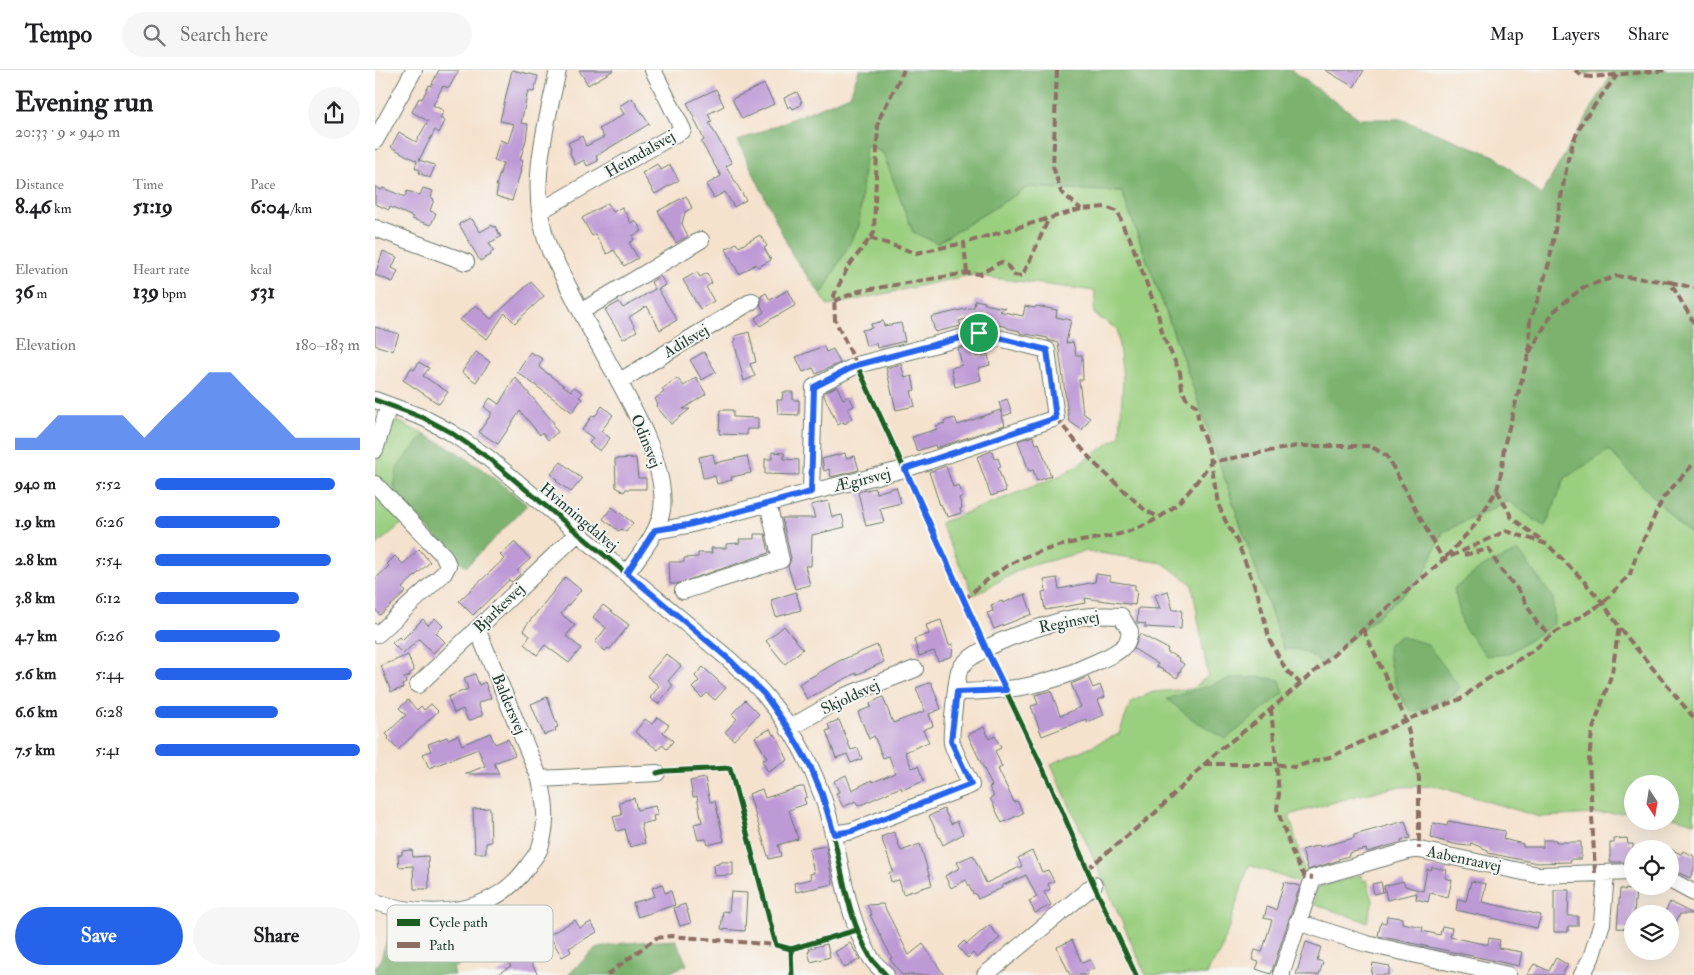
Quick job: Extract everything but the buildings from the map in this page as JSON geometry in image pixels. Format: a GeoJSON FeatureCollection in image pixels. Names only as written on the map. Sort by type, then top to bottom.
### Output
{"type":"FeatureCollection","features":[{"type":"Feature","properties":{"kind":"street"},"geometry":{"type":"LineString","coordinates":[[375,141],[414,70]]}},
{"type":"Feature","properties":{"kind":"street","name":"Odinsvej"},"geometry":{"type":"LineString","coordinates":[[558,70],[541,152],[538,178],[543,234],[600,348],[620,381],[658,466],[663,493],[662,512],[655,530],[627,573]]}},
{"type":"Feature","properties":{"kind":"street","name":"Heimdalsvej"},"geometry":{"type":"LineString","coordinates":[[540,212],[683,130],[653,70]]}},
{"type":"Feature","properties":{"kind":"street"},"geometry":{"type":"LineString","coordinates":[[375,228],[466,262]]}},
{"type":"Feature","properties":{"kind":"street"},"geometry":{"type":"LineString","coordinates":[[582,311],[701,240]]}},
{"type":"Feature","properties":{"kind":"street","name":"Adilsvej"},"geometry":{"type":"LineString","coordinates":[[620,381],[752,301]]}},
{"type":"Feature","properties":{"kind":"street","name":"Ægirsvej"},"geometry":{"type":"LineString","coordinates":[[655,530],[688,525],[905,469],[1056,418],[1047,350],[979,333],[857,365],[814,387],[811,492]]}},
{"type":"Feature","properties":{"kind":"street","name":"Hvinningdalvej"},"geometry":{"type":"LineString","coordinates":[[375,450],[382,402],[424,418],[450,432],[487,457],[579,532],[731,661],[764,694],[788,728],[810,766],[822,794],[834,834],[850,908],[857,930],[871,958],[885,975]]}},
{"type":"Feature","properties":{"kind":"street"},"geometry":{"type":"LineString","coordinates":[[375,484],[444,556],[448,565],[444,573],[378,634],[375,632]]}},
{"type":"Feature","properties":{"kind":"street"},"geometry":{"type":"LineString","coordinates":[[683,591],[781,560],[768,503]]}},
{"type":"Feature","properties":{"kind":"street","name":"Bjarkesvej"},"geometry":{"type":"LineString","coordinates":[[419,685],[579,532]]}},
{"type":"Feature","properties":{"kind":"street","name":"Reginsvej"},"geometry":{"type":"LineString","coordinates":[[834,834],[852,831],[971,784],[951,741],[959,670],[970,657],[1001,640],[1073,618],[1102,614],[1121,616],[1130,630],[1126,644],[1113,654],[1070,675],[1021,688],[957,692]]}},
{"type":"Feature","properties":{"kind":"street","name":"Baldersvej"},"geometry":{"type":"LineString","coordinates":[[474,905],[505,889],[523,872],[539,850],[545,822],[544,798],[540,779],[477,629]]}},
{"type":"Feature","properties":{"kind":"street","name":"Skjoldsvej"},"geometry":{"type":"LineString","coordinates":[[788,728],[845,696],[915,669]]}},
{"type":"Feature","properties":{"kind":"street"},"geometry":{"type":"LineString","coordinates":[[540,779],[657,773]]}},
{"type":"Feature","properties":{"kind":"street","name":"Aabenraavej"},"geometry":{"type":"LineString","coordinates":[[1282,975],[1281,972],[1313,878],[1415,849],[1538,875],[1624,872]]}},
{"type":"Feature","properties":{"kind":"street"},"geometry":{"type":"LineString","coordinates":[[1582,975],[1591,958],[1602,923],[1606,873]]}},
{"type":"Feature","properties":{"kind":"street"},"geometry":{"type":"LineString","coordinates":[[985,975],[1095,885]]}},
{"type":"Feature","properties":{"kind":"street"},"geometry":{"type":"LineString","coordinates":[[1679,885],[1694,893]]}},
{"type":"Feature","properties":{"kind":"street"},"geometry":{"type":"LineString","coordinates":[[1297,922],[1367,944],[1508,975]]}},
{"type":"Feature","properties":{"kind":"green space"},"geometry":{"type":"Polygon","coordinates":[[[859,70],[1291,70],[1360,119],[1400,119],[1495,156],[1541,195],[1613,72],[1585,74],[1580,70],[1694,70],[1694,536],[1680,525],[1609,450],[1565,478],[1545,527],[1508,501],[1443,532],[1423,577],[1323,663],[1300,650],[1284,650],[1186,367],[1122,192],[1028,187],[937,243],[913,232],[883,153],[866,145],[859,226],[823,292],[819,292],[793,256],[738,141],[850,95],[859,70]]]}},
{"type":"Feature","properties":{"kind":"green space"},"geometry":{"type":"Polygon","coordinates":[[[865,145],[883,153],[913,232],[937,243],[1028,187],[1122,192],[1186,367],[1284,650],[1300,650],[1323,663],[1423,577],[1443,532],[1508,501],[1545,527],[1565,478],[1609,450],[1680,525],[1694,536],[1694,823],[1679,819],[1679,775],[1624,775],[1624,812],[1540,817],[1436,786],[1397,787],[1356,796],[1289,815],[1305,872],[1300,883],[1249,865],[1220,954],[1210,967],[1207,975],[1146,975],[1051,764],[1119,734],[1131,702],[1153,692],[1192,689],[1208,676],[1192,584],[1163,563],[1087,551],[1025,567],[974,595],[940,523],[1057,477],[1120,436],[1123,378],[1117,329],[1094,314],[1095,291],[970,275],[828,306],[819,292],[823,292],[859,226],[865,145]]]}},
{"type":"Feature","properties":{"kind":"green space"},"geometry":{"type":"Polygon","coordinates":[[[391,418],[425,435],[398,466],[411,512],[390,495],[375,475],[378,457],[391,418]]]}},
{"type":"Feature","properties":{"kind":"green space"},"geometry":{"type":"Polygon","coordinates":[[[425,435],[466,458],[527,505],[466,567],[411,512],[394,487],[398,466],[425,435]]]}},
{"type":"Feature","properties":{"kind":"green space"},"geometry":{"type":"Polygon","coordinates":[[[375,492],[404,522],[375,546],[375,492]]]}},
{"type":"Feature","properties":{"kind":"green space"},"geometry":{"type":"Polygon","coordinates":[[[1519,551],[1553,598],[1554,624],[1508,654],[1486,656],[1463,626],[1454,589],[1482,567],[1519,551]]]}},
{"type":"Feature","properties":{"kind":"green space"},"geometry":{"type":"Polygon","coordinates":[[[1400,636],[1427,644],[1460,687],[1453,696],[1413,713],[1402,699],[1394,681],[1388,654],[1388,645],[1400,636]]]}},
{"type":"Feature","properties":{"kind":"green space"},"geometry":{"type":"Polygon","coordinates":[[[1261,677],[1280,680],[1284,693],[1226,739],[1192,719],[1167,699],[1233,678],[1261,677]]]}},
{"type":"Feature","properties":{"kind":"green space"},"geometry":{"type":"Polygon","coordinates":[[[1361,875],[1363,881],[1367,880],[1373,901],[1367,922],[1313,904],[1318,887],[1361,875]]]}},
{"type":"Feature","properties":{"kind":"green space"},"geometry":{"type":"Polygon","coordinates":[[[387,940],[387,962],[464,962],[453,969],[455,975],[375,975],[375,966],[379,964],[387,940]]]}},
{"type":"Feature","properties":{"kind":"green space"},"geometry":{"type":"Polygon","coordinates":[[[676,940],[687,965],[663,975],[568,975],[595,949],[623,943],[676,940]]]}},
{"type":"Feature","properties":{"kind":"marked path"},"geometry":{"type":"LineString","coordinates":[[857,365],[835,320],[834,295],[848,267],[874,233],[878,121],[904,70]]}},
{"type":"Feature","properties":{"kind":"marked path"},"geometry":{"type":"LineString","coordinates":[[1057,70],[1053,166],[1061,192],[1081,209]]}},
{"type":"Feature","properties":{"kind":"marked path"},"geometry":{"type":"LineString","coordinates":[[1575,70],[1582,76],[1591,77],[1667,70]]}},
{"type":"Feature","properties":{"kind":"marked path"},"geometry":{"type":"LineString","coordinates":[[1446,557],[1475,525],[1497,490],[1502,469],[1504,446],[1529,353],[1530,320],[1549,263],[1568,159],[1575,137],[1585,118],[1617,75]]}},
{"type":"Feature","properties":{"kind":"marked path"},"geometry":{"type":"LineString","coordinates":[[967,273],[964,243],[1081,209],[1106,207],[1118,212],[1158,314],[1163,336],[1180,372],[1182,389],[1186,398],[1196,406],[1200,428],[1209,450],[1211,462],[1297,446],[1370,446],[1387,456],[1443,560]]}},
{"type":"Feature","properties":{"kind":"marked path"},"geometry":{"type":"LineString","coordinates":[[834,301],[859,291],[967,273],[980,274],[1001,262],[1007,265],[1014,275],[1022,276],[1048,220]]}},
{"type":"Feature","properties":{"kind":"marked path"},"geometry":{"type":"LineString","coordinates":[[870,238],[916,253],[964,243]]}},
{"type":"Feature","properties":{"kind":"marked path"},"geometry":{"type":"LineString","coordinates":[[1529,353],[1553,312],[1582,288],[1617,276],[1670,282],[1694,323]]}},
{"type":"Feature","properties":{"kind":"marked path"},"geometry":{"type":"LineString","coordinates":[[1670,282],[1694,288]]}},
{"type":"Feature","properties":{"kind":"marked path"},"geometry":{"type":"LineString","coordinates":[[1056,418],[1094,463],[1146,511],[1159,517]]}},
{"type":"Feature","properties":{"kind":"marked path"},"geometry":{"type":"LineString","coordinates":[[964,600],[995,574],[1021,559],[1065,544],[1115,535],[1136,529],[1158,518],[1181,500],[1194,486],[1211,462],[1218,504],[1237,541],[1258,595],[1270,641],[1286,670],[1300,683]]}},
{"type":"Feature","properties":{"kind":"marked path"},"geometry":{"type":"LineString","coordinates":[[1205,764],[1276,764],[1294,767],[1333,756],[1406,720],[1463,698],[1478,685],[1534,650],[1551,635],[1603,603],[1630,574],[1636,556],[1663,498],[1694,463]]}},
{"type":"Feature","properties":{"kind":"marked path"},"geometry":{"type":"LineString","coordinates":[[1497,490],[1512,518],[1540,539]]}},
{"type":"Feature","properties":{"kind":"marked path"},"geometry":{"type":"LineString","coordinates":[[1087,869],[1155,813],[1218,751],[1256,722],[1443,560],[1506,531],[1547,544],[1603,603],[1622,631],[1694,718]]}},
{"type":"Feature","properties":{"kind":"marked path"},"geometry":{"type":"LineString","coordinates":[[1464,555],[1489,549],[1500,569],[1520,592],[1537,623],[1551,635]]}},
{"type":"Feature","properties":{"kind":"marked path"},"geometry":{"type":"LineString","coordinates":[[1595,873],[1589,759],[1592,732],[1612,673],[1619,626]]}},
{"type":"Feature","properties":{"kind":"marked path"},"geometry":{"type":"LineString","coordinates":[[1363,629],[1406,720],[1419,778],[1419,849]]}},
{"type":"Feature","properties":{"kind":"marked path"},"geometry":{"type":"LineString","coordinates":[[1271,708],[1279,793],[1277,809],[1294,857],[1305,877],[1313,878]]}},
{"type":"Feature","properties":{"kind":"marked path"},"geometry":{"type":"LineString","coordinates":[[607,975],[656,938],[671,936],[776,945]]}},
{"type":"Feature","properties":{"kind":"cycle path"},"geometry":{"type":"LineString","coordinates":[[857,365],[1136,975]]}},
{"type":"Feature","properties":{"kind":"cycle path"},"geometry":{"type":"LineString","coordinates":[[375,400],[424,418],[450,432],[487,457],[731,661],[763,693],[789,729],[817,781],[834,836],[854,920],[871,958],[886,975]]}},
{"type":"Feature","properties":{"kind":"cycle path"},"geometry":{"type":"LineString","coordinates":[[657,773],[730,768],[776,945],[791,949]]}},
{"type":"Feature","properties":{"kind":"cycle path"},"geometry":{"type":"LineString","coordinates":[[792,975],[791,949],[857,930]]}},
{"type":"Feature","properties":{"kind":"route"},"geometry":{"type":"LineString","coordinates":[[979,333],[1047,350],[1056,418],[905,469],[1006,690],[957,692],[951,741],[971,784],[852,831],[834,834],[822,794],[810,766],[788,728],[764,694],[731,661],[627,573],[655,530],[688,525],[811,492],[814,387],[857,365],[979,333]]}}]}
